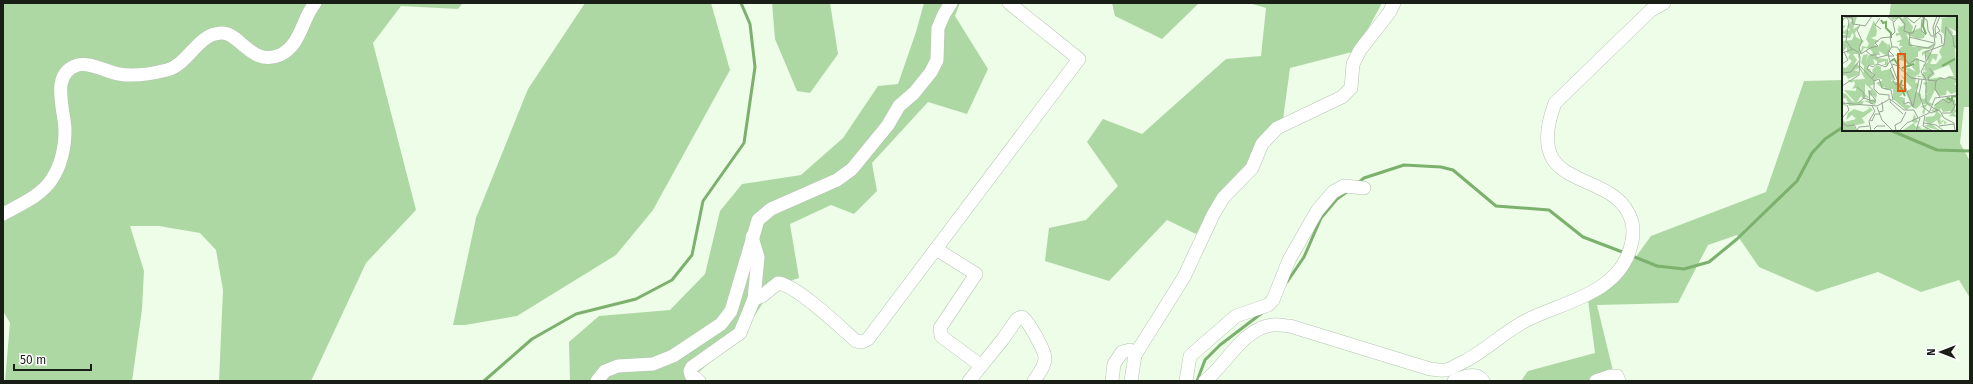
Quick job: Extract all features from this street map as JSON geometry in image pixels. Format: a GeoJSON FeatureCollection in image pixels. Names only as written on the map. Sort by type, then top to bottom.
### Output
{"type":"FeatureCollection","features":[{"type":"Feature","properties":{"kind":"street"},"geometry":{"type":"LineString","coordinates":[[3,214],[38,195],[52,179],[64,152],[65,128],[60,104],[60,90],[63,78],[69,70],[78,65],[87,65],[120,74],[140,76],[169,70],[186,59],[205,38],[221,33],[231,36],[248,50],[263,57],[280,55],[294,43],[315,3]]}},
{"type":"Feature","properties":{"kind":"street"},"geometry":{"type":"LineString","coordinates":[[597,381],[605,371],[618,366],[653,364],[673,356],[721,324],[731,311],[742,277],[752,235],[758,220],[771,208],[837,180],[852,169],[888,125],[898,106],[914,93],[931,72],[937,60],[938,28],[951,3]]}},
{"type":"Feature","properties":{"kind":"street"},"geometry":{"type":"LineString","coordinates":[[754,299],[762,296],[778,283],[785,284],[820,310],[856,341],[862,342],[868,339],[1079,59],[1009,3]]}},
{"type":"Feature","properties":{"kind":"street"},"geometry":{"type":"LineString","coordinates":[[1132,381],[1135,355],[1184,277],[1213,215],[1223,198],[1252,168],[1262,144],[1277,128],[1342,97],[1351,88],[1353,64],[1360,50],[1389,12],[1394,3]]}},
{"type":"Feature","properties":{"kind":"street"},"geometry":{"type":"LineString","coordinates":[[1451,377],[1472,359],[1526,320],[1585,297],[1618,272],[1629,254],[1633,230],[1632,222],[1624,206],[1608,191],[1572,176],[1557,166],[1550,151],[1549,118],[1554,103],[1646,15],[1664,3]]}},
{"type":"Feature","properties":{"kind":"street"},"geometry":{"type":"LineString","coordinates":[[1186,381],[1190,356],[1236,316],[1268,305],[1273,300],[1289,260],[1316,211],[1333,192],[1344,186],[1364,188]]}},
{"type":"Feature","properties":{"kind":"street"},"geometry":{"type":"LineString","coordinates":[[699,381],[691,375],[690,371],[692,367],[740,332],[754,299],[758,257],[752,235]]}},
{"type":"Feature","properties":{"kind":"street"},"geometry":{"type":"LineString","coordinates":[[936,249],[976,274],[940,328],[941,336],[980,365]]}},
{"type":"Feature","properties":{"kind":"street"},"geometry":{"type":"LineString","coordinates":[[968,381],[1003,339],[1017,319],[1022,317],[1029,323],[1045,357],[1044,366],[1034,381]]}},
{"type":"Feature","properties":{"kind":"street"},"geometry":{"type":"LineString","coordinates":[[1205,381],[1241,342],[1256,331],[1272,324],[1290,326],[1430,369],[1451,377],[1474,376],[1483,381]]}},
{"type":"Feature","properties":{"kind":"street"},"geometry":{"type":"LineString","coordinates":[[1112,381],[1114,364],[1122,352],[1130,350],[1135,355]]}},
{"type":"Feature","properties":{"kind":"street"},"geometry":{"type":"LineString","coordinates":[[1596,381],[1611,376],[1617,376],[1619,381]]}},
{"type":"Feature","properties":{"kind":"green space"},"geometry":{"type":"Polygon","coordinates":[[[3,3],[463,3],[458,9],[401,6],[373,43],[416,210],[366,263],[311,381],[219,381],[223,290],[216,250],[200,233],[159,226],[130,226],[144,271],[142,309],[132,381],[5,381],[10,323],[3,311],[3,3]]]}},
{"type":"Feature","properties":{"kind":"green space"},"geometry":{"type":"Polygon","coordinates":[[[585,3],[711,3],[730,70],[653,210],[616,255],[517,316],[465,325],[453,325],[476,218],[528,89],[585,3]]]}},
{"type":"Feature","properties":{"kind":"green space"},"geometry":{"type":"Polygon","coordinates":[[[772,3],[830,3],[838,54],[810,93],[797,91],[775,39],[772,3]]]}},
{"type":"Feature","properties":{"kind":"green space"},"geometry":{"type":"Polygon","coordinates":[[[924,3],[960,3],[955,16],[988,69],[967,114],[928,102],[872,163],[877,191],[854,214],[831,205],[790,224],[799,278],[774,286],[744,332],[691,379],[687,381],[570,381],[569,342],[599,316],[670,310],[705,274],[720,211],[742,184],[801,175],[843,138],[878,86],[898,84],[916,32],[924,3]]]}},
{"type":"Feature","properties":{"kind":"green space"},"geometry":{"type":"Polygon","coordinates":[[[1112,3],[1199,3],[1162,39],[1115,16],[1112,3]]]}},
{"type":"Feature","properties":{"kind":"green space"},"geometry":{"type":"Polygon","coordinates":[[[1249,3],[1382,3],[1356,51],[1290,68],[1283,119],[1196,234],[1167,220],[1109,281],[1045,261],[1049,228],[1086,220],[1118,186],[1087,142],[1103,119],[1142,134],[1226,59],[1261,56],[1266,8],[1249,3]]]}},
{"type":"Feature","properties":{"kind":"green space"},"geometry":{"type":"Polygon","coordinates":[[[1891,3],[1970,3],[1970,107],[1964,107],[1960,143],[1970,161],[1970,298],[1959,280],[1921,292],[1878,272],[1817,292],[1759,267],[1737,235],[1708,245],[1678,303],[1597,305],[1613,371],[1589,381],[1521,381],[1528,371],[1595,353],[1588,300],[1625,272],[1651,236],[1766,192],[1804,81],[1842,80],[1842,131],[1957,131],[1957,16],[1889,16],[1891,3]]]}},
{"type":"Feature","properties":{"kind":"waterway"},"geometry":{"type":"LineString","coordinates":[[484,381],[532,339],[576,314],[636,299],[672,280],[692,255],[703,201],[744,143],[755,67],[750,24],[741,3]]}},
{"type":"Feature","properties":{"kind":"waterway"},"geometry":{"type":"LineString","coordinates":[[1630,255],[1657,266],[1684,269],[1709,262],[1737,239],[1797,181],[1812,153],[1825,139],[1842,128]]}},
{"type":"Feature","properties":{"kind":"waterway"},"geometry":{"type":"LineString","coordinates":[[1892,131],[1937,150],[1970,151]]}},
{"type":"Feature","properties":{"kind":"waterway"},"geometry":{"type":"LineString","coordinates":[[1358,183],[1364,178],[1404,165],[1441,167],[1453,170],[1496,206],[1549,210],[1583,237],[1625,253]]}},
{"type":"Feature","properties":{"kind":"waterway"},"geometry":{"type":"LineString","coordinates":[[1287,282],[1304,257],[1321,218],[1337,199],[1348,191]]}},
{"type":"Feature","properties":{"kind":"waterway"},"geometry":{"type":"LineString","coordinates":[[1197,381],[1205,360],[1220,345],[1262,313]]}}]}
